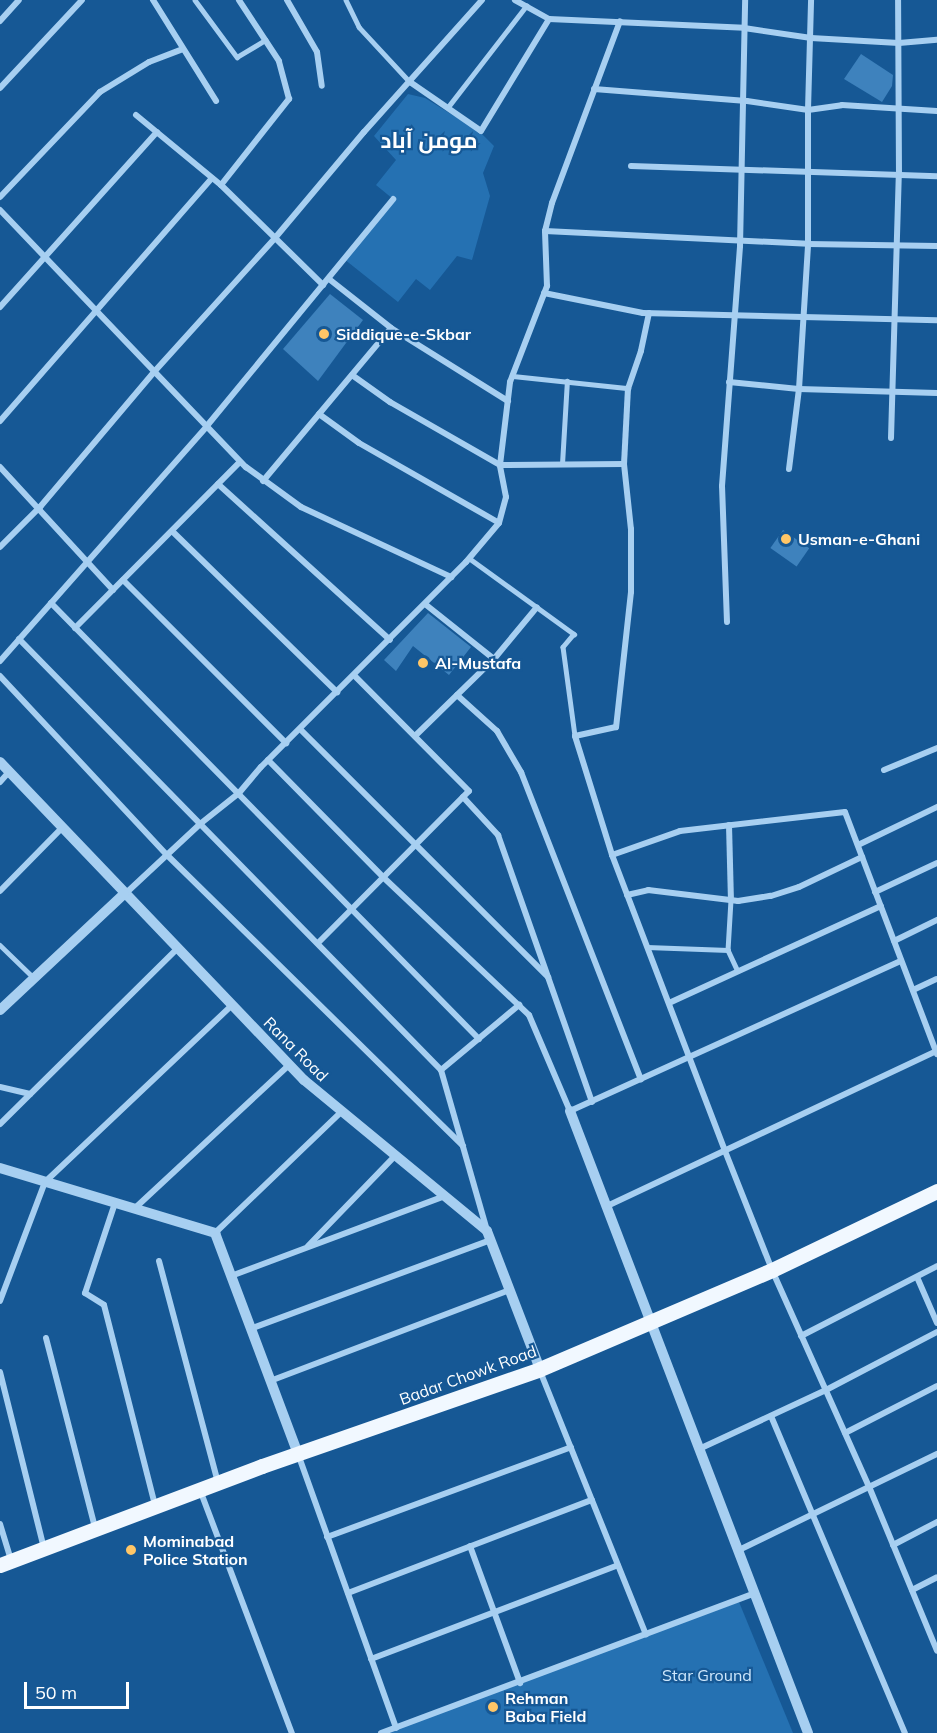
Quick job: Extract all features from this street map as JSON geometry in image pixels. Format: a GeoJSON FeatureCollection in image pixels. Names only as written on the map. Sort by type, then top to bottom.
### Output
{"type":"FeatureCollection","features":[{"type":"Feature","properties":{"kind":"main road","name":"Badar Chowk Road"},"geometry":{"type":"LineString","coordinates":[[6,1563],[218,1482],[540,1369],[772,1270],[937,1191]]}},
{"type":"Feature","properties":{"kind":"street"},"geometry":{"type":"LineString","coordinates":[[1,17],[19,0]]}},
{"type":"Feature","properties":{"kind":"street"},"geometry":{"type":"LineString","coordinates":[[0,88],[82,0]]}},
{"type":"Feature","properties":{"kind":"street"},"geometry":{"type":"LineString","coordinates":[[153,0],[216,101]]}},
{"type":"Feature","properties":{"kind":"street"},"geometry":{"type":"LineString","coordinates":[[221,185],[289,99],[279,61],[239,0]]}},
{"type":"Feature","properties":{"kind":"street"},"geometry":{"type":"LineString","coordinates":[[287,0],[317,52],[322,86]]}},
{"type":"Feature","properties":{"kind":"street"},"geometry":{"type":"LineString","coordinates":[[0,547],[40,507],[153,372],[275,238],[364,132],[482,0]]}},
{"type":"Feature","properties":{"kind":"street"},"geometry":{"type":"LineString","coordinates":[[515,0],[549,19],[744,28],[811,38],[899,43],[937,40]]}},
{"type":"Feature","properties":{"kind":"street"},"geometry":{"type":"LineString","coordinates":[[727,622],[722,486],[740,240],[746,0]]}},
{"type":"Feature","properties":{"kind":"street"},"geometry":{"type":"LineString","coordinates":[[789,469],[800,389],[802,318],[808,244],[811,0]]}},
{"type":"Feature","properties":{"kind":"street"},"geometry":{"type":"LineString","coordinates":[[891,438],[899,175],[898,0]]}},
{"type":"Feature","properties":{"kind":"street"},"geometry":{"type":"LineString","coordinates":[[410,82],[481,131],[549,19]]}},
{"type":"Feature","properties":{"kind":"street"},"geometry":{"type":"LineString","coordinates":[[0,1010],[200,824],[239,793],[268,760],[451,577],[499,522],[506,498],[500,465],[508,401],[513,376],[546,286],[545,231],[552,203],[620,21]]}},
{"type":"Feature","properties":{"kind":"street"},"geometry":{"type":"LineString","coordinates":[[0,197],[100,92],[149,62],[183,49]]}},
{"type":"Feature","properties":{"kind":"street"},"geometry":{"type":"LineString","coordinates":[[594,89],[743,101],[808,110],[842,105],[937,111]]}},
{"type":"Feature","properties":{"kind":"street"},"geometry":{"type":"LineString","coordinates":[[136,115],[221,185],[323,285]]}},
{"type":"Feature","properties":{"kind":"street"},"geometry":{"type":"LineString","coordinates":[[0,307],[157,132]]}},
{"type":"Feature","properties":{"kind":"street"},"geometry":{"type":"LineString","coordinates":[[631,166],[937,176]]}},
{"type":"Feature","properties":{"kind":"street"},"geometry":{"type":"LineString","coordinates":[[0,421],[212,178]]}},
{"type":"Feature","properties":{"kind":"street"},"geometry":{"type":"LineString","coordinates":[[0,661],[86,560],[206,428],[393,199]]}},
{"type":"Feature","properties":{"kind":"street"},"geometry":{"type":"LineString","coordinates":[[0,210],[97,309],[206,428],[263,481],[301,507],[451,577]]}},
{"type":"Feature","properties":{"kind":"street"},"geometry":{"type":"LineString","coordinates":[[545,231],[808,244],[937,246]]}},
{"type":"Feature","properties":{"kind":"street"},"geometry":{"type":"LineString","coordinates":[[329,279],[391,328],[508,401]]}},
{"type":"Feature","properties":{"kind":"street"},"geometry":{"type":"LineString","coordinates":[[544,293],[649,313],[937,320]]}},
{"type":"Feature","properties":{"kind":"street"},"geometry":{"type":"LineString","coordinates":[[649,313],[641,351],[628,388],[624,464],[631,530],[631,592],[616,727],[575,736],[612,855],[772,1270],[870,1489],[912,1590],[934,1634],[937,1651]]}},
{"type":"Feature","properties":{"kind":"street"},"geometry":{"type":"LineString","coordinates":[[263,481],[391,328]]}},
{"type":"Feature","properties":{"kind":"street"},"geometry":{"type":"LineString","coordinates":[[352,375],[390,402],[500,465],[624,464]]}},
{"type":"Feature","properties":{"kind":"street"},"geometry":{"type":"LineString","coordinates":[[729,382],[800,389],[937,393]]}},
{"type":"Feature","properties":{"kind":"street"},"geometry":{"type":"LineString","coordinates":[[319,414],[359,443],[499,522]]}},
{"type":"Feature","properties":{"kind":"street"},"geometry":{"type":"LineString","coordinates":[[75,628],[240,462]]}},
{"type":"Feature","properties":{"kind":"street"},"geometry":{"type":"LineString","coordinates":[[0,467],[40,507],[113,590]]}},
{"type":"Feature","properties":{"kind":"street"},"geometry":{"type":"LineString","coordinates":[[218,484],[390,640]]}},
{"type":"Feature","properties":{"kind":"street"},"geometry":{"type":"LineString","coordinates":[[172,531],[337,692]]}},
{"type":"Feature","properties":{"kind":"street"},"geometry":{"type":"LineString","coordinates":[[123,580],[286,743]]}},
{"type":"Feature","properties":{"kind":"street"},"geometry":{"type":"LineString","coordinates":[[51,603],[353,908],[479,1039]]}},
{"type":"Feature","properties":{"kind":"street"},"geometry":{"type":"LineString","coordinates":[[425,604],[494,659]]}},
{"type":"Feature","properties":{"kind":"street"},"geometry":{"type":"LineString","coordinates":[[415,736],[494,659],[537,607]]}},
{"type":"Feature","properties":{"kind":"street"},"geometry":{"type":"LineString","coordinates":[[19,639],[441,1070],[489,1235],[250,1329]]}},
{"type":"Feature","properties":{"kind":"street"},"geometry":{"type":"LineString","coordinates":[[318,943],[469,791],[354,675]]}},
{"type":"Feature","properties":{"kind":"street"},"geometry":{"type":"LineString","coordinates":[[0,676],[167,855],[463,1146]]}},
{"type":"Feature","properties":{"kind":"street"},"geometry":{"type":"LineString","coordinates":[[457,695],[496,731],[521,772],[641,1079]]}},
{"type":"Feature","properties":{"kind":"street"},"geometry":{"type":"LineString","coordinates":[[300,729],[548,977]]}},
{"type":"Feature","properties":{"kind":"street"},"geometry":{"type":"LineString","coordinates":[[884,770],[937,748]]}},
{"type":"Feature","properties":{"kind":"street"},"geometry":{"type":"LineString","coordinates":[[268,760],[383,877],[529,1015],[570,1111],[649,1323],[756,1593],[808,1733]]}},
{"type":"Feature","properties":{"kind":"street","name":"Rana Road"},"geometry":{"type":"LineString","coordinates":[[0,762],[61,829],[289,1065],[489,1235],[540,1369]]}},
{"type":"Feature","properties":{"kind":"street"},"geometry":{"type":"LineString","coordinates":[[0,782],[9,772]]}},
{"type":"Feature","properties":{"kind":"street"},"geometry":{"type":"LineString","coordinates":[[463,797],[498,835],[592,1101]]}},
{"type":"Feature","properties":{"kind":"street"},"geometry":{"type":"LineString","coordinates":[[858,845],[937,807]]}},
{"type":"Feature","properties":{"kind":"street"},"geometry":{"type":"LineString","coordinates":[[605,1207],[937,1053],[845,812],[680,831],[612,855]]}},
{"type":"Feature","properties":{"kind":"street"},"geometry":{"type":"LineString","coordinates":[[729,825],[731,900]]}},
{"type":"Feature","properties":{"kind":"street"},"geometry":{"type":"LineString","coordinates":[[0,891],[61,829]]}},
{"type":"Feature","properties":{"kind":"street"},"geometry":{"type":"LineString","coordinates":[[627,895],[648,890],[731,900],[771,896],[862,857]]}},
{"type":"Feature","properties":{"kind":"street"},"geometry":{"type":"LineString","coordinates":[[875,892],[937,863]]}},
{"type":"Feature","properties":{"kind":"street"},"geometry":{"type":"LineString","coordinates":[[669,1003],[881,906]]}},
{"type":"Feature","properties":{"kind":"street"},"geometry":{"type":"LineString","coordinates":[[894,941],[937,921]]}},
{"type":"Feature","properties":{"kind":"street"},"geometry":{"type":"LineString","coordinates":[[0,1124],[177,949]]}},
{"type":"Feature","properties":{"kind":"street"},"geometry":{"type":"LineString","coordinates":[[570,1111],[901,961]]}},
{"type":"Feature","properties":{"kind":"street"},"geometry":{"type":"LineString","coordinates":[[913,990],[937,979]]}},
{"type":"Feature","properties":{"kind":"street"},"geometry":{"type":"LineString","coordinates":[[0,1301],[45,1182],[232,1005]]}},
{"type":"Feature","properties":{"kind":"street"},"geometry":{"type":"LineString","coordinates":[[441,1070],[519,1005]]}},
{"type":"Feature","properties":{"kind":"street"},"geometry":{"type":"LineString","coordinates":[[929,1034],[937,1031]]}},
{"type":"Feature","properties":{"kind":"street"},"geometry":{"type":"LineString","coordinates":[[134,1209],[289,1065]]}},
{"type":"Feature","properties":{"kind":"street"},"geometry":{"type":"LineString","coordinates":[[0,1087],[30,1094]]}},
{"type":"Feature","properties":{"kind":"street"},"geometry":{"type":"LineString","coordinates":[[215,1233],[342,1111]]}},
{"type":"Feature","properties":{"kind":"street"},"geometry":{"type":"LineString","coordinates":[[305,1248],[396,1155]]}},
{"type":"Feature","properties":{"kind":"street"},"geometry":{"type":"LineString","coordinates":[[0,1168],[215,1233]]}},
{"type":"Feature","properties":{"kind":"street"},"geometry":{"type":"LineString","coordinates":[[231,1276],[445,1196]]}},
{"type":"Feature","properties":{"kind":"street"},"geometry":{"type":"LineString","coordinates":[[115,1203],[85,1293],[104,1305],[155,1506]]}},
{"type":"Feature","properties":{"kind":"street"},"geometry":{"type":"LineString","coordinates":[[215,1233],[298,1454],[396,1728]]}},
{"type":"Feature","properties":{"kind":"street"},"geometry":{"type":"LineString","coordinates":[[159,1261],[218,1482]]}},
{"type":"Feature","properties":{"kind":"street"},"geometry":{"type":"LineString","coordinates":[[801,1335],[937,1266]]}},
{"type":"Feature","properties":{"kind":"street"},"geometry":{"type":"LineString","coordinates":[[917,1276],[937,1323]]}},
{"type":"Feature","properties":{"kind":"street"},"geometry":{"type":"LineString","coordinates":[[270,1381],[510,1290]]}},
{"type":"Feature","properties":{"kind":"street"},"geometry":{"type":"LineString","coordinates":[[699,1449],[826,1390],[937,1332]]}},
{"type":"Feature","properties":{"kind":"street"},"geometry":{"type":"LineString","coordinates":[[46,1338],[96,1529]]}},
{"type":"Feature","properties":{"kind":"street"},"geometry":{"type":"LineString","coordinates":[[540,1369],[646,1635]]}},
{"type":"Feature","properties":{"kind":"street"},"geometry":{"type":"LineString","coordinates":[[0,1372],[44,1548]]}},
{"type":"Feature","properties":{"kind":"street"},"geometry":{"type":"LineString","coordinates":[[845,1433],[937,1386]]}},
{"type":"Feature","properties":{"kind":"street"},"geometry":{"type":"LineString","coordinates":[[771,1416],[905,1733]]}},
{"type":"Feature","properties":{"kind":"street"},"geometry":{"type":"LineString","coordinates":[[327,1537],[571,1447]]}},
{"type":"Feature","properties":{"kind":"street"},"geometry":{"type":"LineString","coordinates":[[739,1550],[870,1489],[937,1454]]}},
{"type":"Feature","properties":{"kind":"street"},"geometry":{"type":"LineString","coordinates":[[200,1489],[292,1733]]}},
{"type":"Feature","properties":{"kind":"street"},"geometry":{"type":"LineString","coordinates":[[348,1593],[592,1500]]}},
{"type":"Feature","properties":{"kind":"street"},"geometry":{"type":"LineString","coordinates":[[893,1545],[937,1522]]}},
{"type":"Feature","properties":{"kind":"street"},"geometry":{"type":"LineString","coordinates":[[0,1524],[6,1563]]}},
{"type":"Feature","properties":{"kind":"street"},"geometry":{"type":"LineString","coordinates":[[470,1546],[520,1683]]}},
{"type":"Feature","properties":{"kind":"street"},"geometry":{"type":"LineString","coordinates":[[371,1659],[618,1565]]}},
{"type":"Feature","properties":{"kind":"street"},"geometry":{"type":"LineString","coordinates":[[912,1590],[937,1577]]}},
{"type":"Feature","properties":{"kind":"street"},"geometry":{"type":"LineString","coordinates":[[381,1733],[756,1593]]}},
{"type":"Feature","properties":{"kind":"lane"},"geometry":{"type":"LineString","coordinates":[[195,0],[237,57],[266,40]]}},
{"type":"Feature","properties":{"kind":"lane"},"geometry":{"type":"LineString","coordinates":[[346,0],[359,27],[410,82]]}},
{"type":"Feature","properties":{"kind":"lane"},"geometry":{"type":"LineString","coordinates":[[448,107],[526,6]]}},
{"type":"Feature","properties":{"kind":"lane"},"geometry":{"type":"LineString","coordinates":[[513,376],[628,388]]}},
{"type":"Feature","properties":{"kind":"lane"},"geometry":{"type":"LineString","coordinates":[[562,464],[567,381]]}},
{"type":"Feature","properties":{"kind":"lane"},"geometry":{"type":"LineString","coordinates":[[469,558],[574,634],[563,647],[575,736]]}},
{"type":"Feature","properties":{"kind":"lane"},"geometry":{"type":"LineString","coordinates":[[731,900],[728,950],[738,971]]}},
{"type":"Feature","properties":{"kind":"lane"},"geometry":{"type":"LineString","coordinates":[[0,945],[34,978]]}},
{"type":"Feature","properties":{"kind":"lane"},"geometry":{"type":"LineString","coordinates":[[647,947],[728,950]]}},
{"type":"Feature","properties":{"kind":"green space"},"geometry":{"type":"Polygon","coordinates":[[[408,94],[425,98],[480,132],[494,146],[483,173],[490,196],[472,260],[457,256],[430,290],[416,279],[398,302],[344,259],[393,199],[376,185],[396,160],[374,136],[408,94]]]}},
{"type":"Feature","properties":{"kind":"green space","name":"Star Ground"},"geometry":{"type":"Polygon","coordinates":[[[739,1602],[793,1733],[381,1733],[739,1602]]]}},
{"type":"Feature","properties":{"kind":"building"},"geometry":{"type":"Polygon","coordinates":[[[861,54],[893,75],[892,86],[882,102],[844,79],[861,54]]]}},
{"type":"Feature","properties":{"kind":"building","name":"Siddique-e-Skbar"},"geometry":{"type":"Polygon","coordinates":[[[330,294],[363,320],[318,381],[283,349],[330,294]]]}},
{"type":"Feature","properties":{"kind":"building","name":"Usman-e-Ghani"},"geometry":{"type":"Polygon","coordinates":[[[783,530],[809,548],[797,566],[770,548],[783,530]]]}},
{"type":"Feature","properties":{"kind":"building"},"geometry":{"type":"Polygon","coordinates":[[[428,613],[471,647],[449,675],[413,646],[396,671],[384,660],[428,613]]]}},
{"type":"Feature","properties":{"kind":"place","name":"Siddique-e-Skbar"},"geometry":{"type":"Point","coordinates":[324,334]}},
{"type":"Feature","properties":{"kind":"place","name":"Usman-e-Ghani"},"geometry":{"type":"Point","coordinates":[786,539]}},
{"type":"Feature","properties":{"kind":"place","name":"Al-Mustafa"},"geometry":{"type":"Point","coordinates":[423,663]}},
{"type":"Feature","properties":{"kind":"place","name":"Mominabad Police Station"},"geometry":{"type":"Point","coordinates":[131,1550]}},
{"type":"Feature","properties":{"kind":"place","name":"Rehman Baba Field"},"geometry":{"type":"Point","coordinates":[493,1707]}},
{"type":"Feature","properties":{"kind":"district","name":"مومن آباد"},"geometry":{"type":"Point","coordinates":[429,141]}}]}
